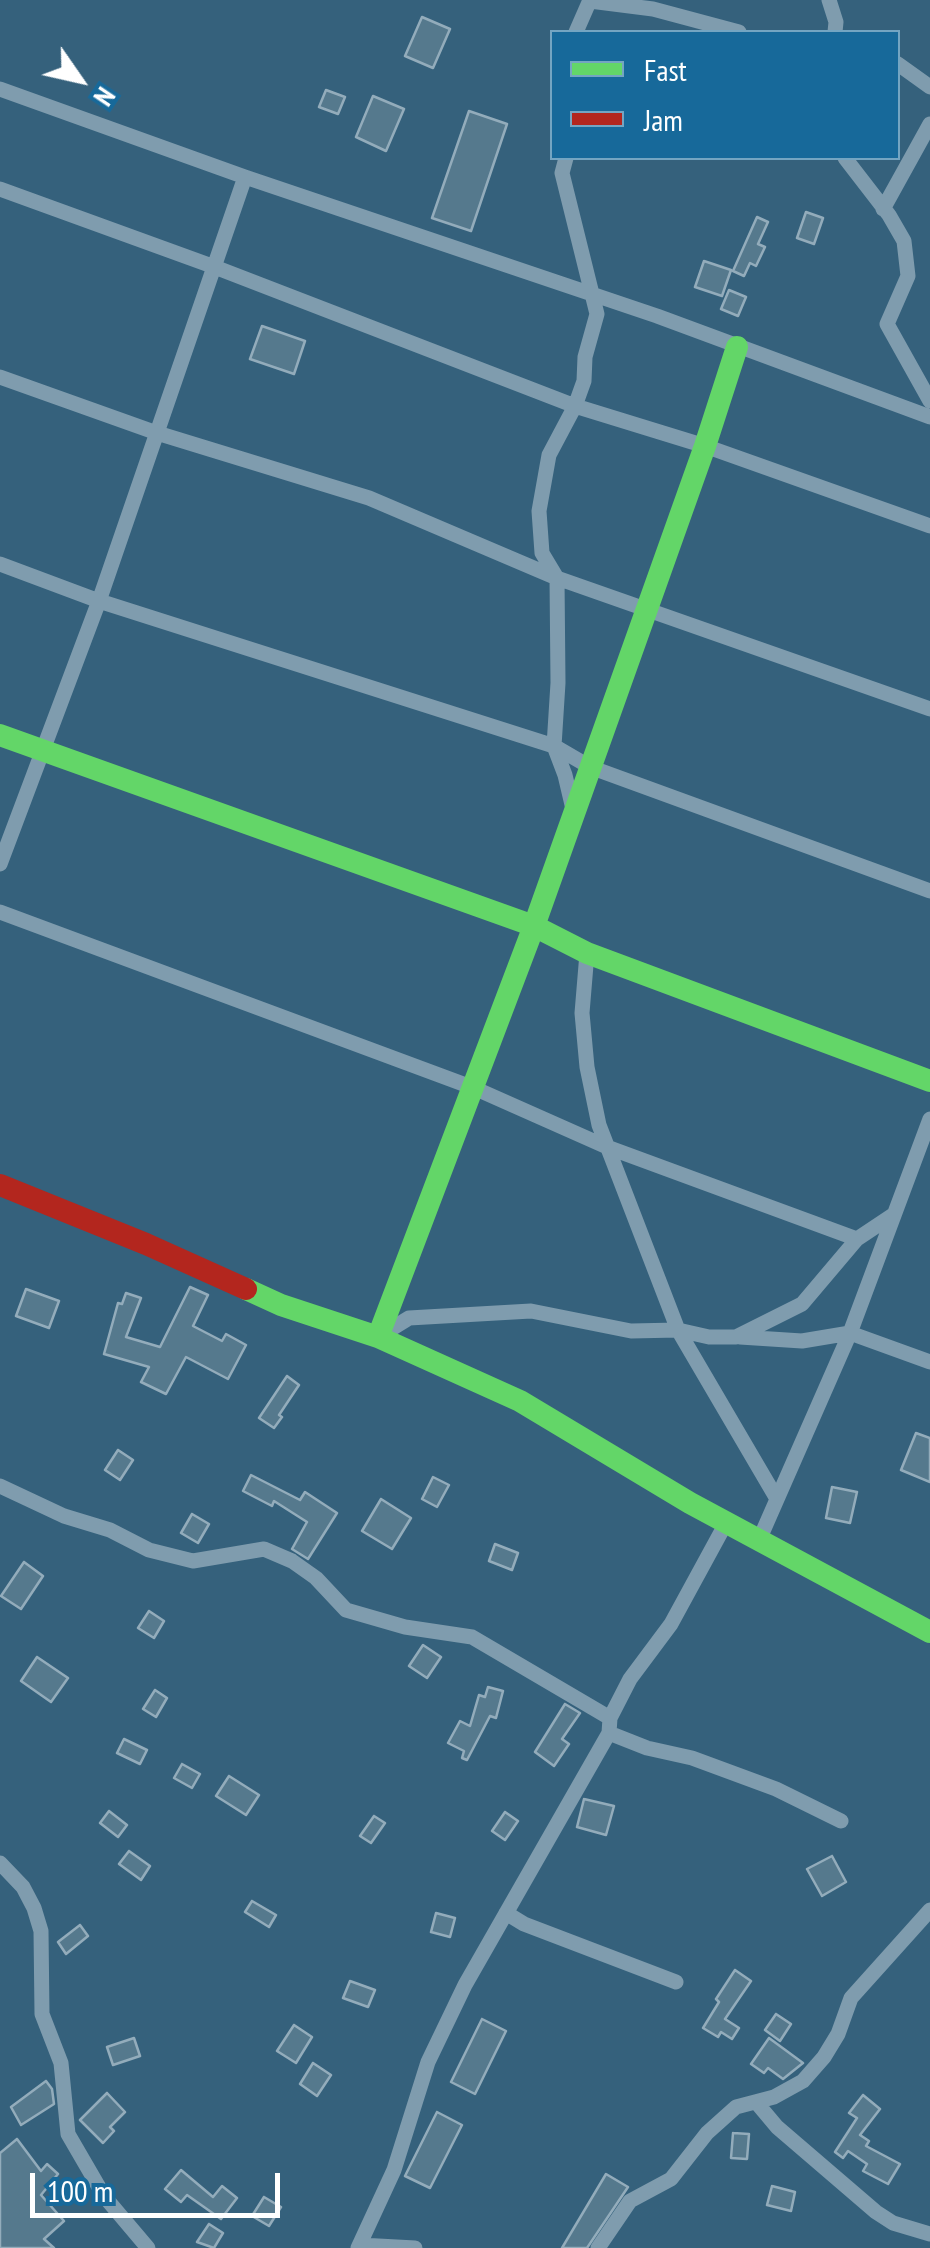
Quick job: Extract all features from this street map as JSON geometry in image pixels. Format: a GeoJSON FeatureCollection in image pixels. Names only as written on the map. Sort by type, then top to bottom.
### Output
{"type":"FeatureCollection","features":[{"type":"Feature","properties":{"kind":"street"},"geometry":{"type":"LineString","coordinates":[[829,0],[835,30]]}},
{"type":"Feature","properties":{"kind":"street"},"geometry":{"type":"LineString","coordinates":[[577,30],[590,1],[653,9],[732,30]]}},
{"type":"Feature","properties":{"kind":"street"},"geometry":{"type":"LineString","coordinates":[[900,65],[930,87]]}},
{"type":"Feature","properties":{"kind":"street"},"geometry":{"type":"LineString","coordinates":[[0,89],[591,294],[930,417]]}},
{"type":"Feature","properties":{"kind":"street"},"geometry":{"type":"LineString","coordinates":[[883,208],[930,124]]}},
{"type":"Feature","properties":{"kind":"street"},"geometry":{"type":"LineString","coordinates":[[565,160],[562,173],[597,314],[585,357],[584,380],[576,406],[549,455],[538,511],[542,554],[557,578],[554,746],[566,775],[573,809]]}},
{"type":"Feature","properties":{"kind":"street"},"geometry":{"type":"LineString","coordinates":[[847,160],[904,241],[908,276],[887,324],[930,401]]}},
{"type":"Feature","properties":{"kind":"street"},"geometry":{"type":"LineString","coordinates":[[0,864],[99,601],[245,176]]}},
{"type":"Feature","properties":{"kind":"street"},"geometry":{"type":"LineString","coordinates":[[0,189],[576,406],[705,446],[930,526]]}},
{"type":"Feature","properties":{"kind":"street"},"geometry":{"type":"LineString","coordinates":[[378,1337],[534,926],[737,347]]}},
{"type":"Feature","properties":{"kind":"street"},"geometry":{"type":"LineString","coordinates":[[0,377],[156,433],[369,498],[557,578],[930,709]]}},
{"type":"Feature","properties":{"kind":"street"},"geometry":{"type":"LineString","coordinates":[[0,564],[99,601],[554,746],[590,768],[930,891]]}},
{"type":"Feature","properties":{"kind":"street"},"geometry":{"type":"LineString","coordinates":[[0,735],[534,926],[587,953],[930,1081]]}},
{"type":"Feature","properties":{"kind":"street"},"geometry":{"type":"LineString","coordinates":[[0,912],[474,1088],[607,1147],[857,1239]]}},
{"type":"Feature","properties":{"kind":"street"},"geometry":{"type":"LineString","coordinates":[[587,953],[582,1013],[587,1067],[607,1147],[678,1330],[777,1499]]}},
{"type":"Feature","properties":{"kind":"street"},"geometry":{"type":"LineString","coordinates":[[760,1538],[850,1333],[930,1119]]}},
{"type":"Feature","properties":{"kind":"street"},"geometry":{"type":"LineString","coordinates":[[0,1185],[146,1244],[281,1305],[378,1337],[520,1401],[726,1523],[930,1632]]}},
{"type":"Feature","properties":{"kind":"street"},"geometry":{"type":"LineString","coordinates":[[736,1337],[802,1304],[857,1239],[893,1215]]}},
{"type":"Feature","properties":{"kind":"street"},"geometry":{"type":"LineString","coordinates":[[378,1337],[409,1318],[531,1311],[631,1331],[678,1330],[709,1337],[802,1341],[850,1333],[930,1362]]}},
{"type":"Feature","properties":{"kind":"street"},"geometry":{"type":"LineString","coordinates":[[0,1486],[149,1550],[193,1560],[264,1548],[316,1578],[346,1610],[405,1627],[472,1637],[647,1748],[692,1758],[776,1789],[841,1821]]}},
{"type":"Feature","properties":{"kind":"street"},"geometry":{"type":"LineString","coordinates":[[415,2248],[359,2246],[394,2170],[428,2062],[464,1985],[610,1726],[630,1679],[671,1624],[726,1523]]}},
{"type":"Feature","properties":{"kind":"street"},"geometry":{"type":"LineString","coordinates":[[0,1862],[23,1888],[41,1931],[42,2014],[61,2063],[68,2134],[104,2196],[148,2248]]}},
{"type":"Feature","properties":{"kind":"street"},"geometry":{"type":"LineString","coordinates":[[598,2248],[630,2201],[671,2179],[707,2133],[736,2107],[774,2097],[803,2081],[838,2034],[851,1998],[930,1910]]}},
{"type":"Feature","properties":{"kind":"street"},"geometry":{"type":"LineString","coordinates":[[506,1913],[524,1924],[676,1982]]}},
{"type":"Feature","properties":{"kind":"street"},"geometry":{"type":"LineString","coordinates":[[756,2102],[778,2127],[876,2212],[893,2224],[930,2234]]}},
{"type":"Feature","properties":{"kind":"building"},"geometry":{"type":"Polygon","coordinates":[[[422,17],[450,29],[433,68],[405,56],[422,17]]]}},
{"type":"Feature","properties":{"kind":"building"},"geometry":{"type":"Polygon","coordinates":[[[326,90],[345,97],[338,114],[319,107],[326,90]]]}},
{"type":"Feature","properties":{"kind":"building"},"geometry":{"type":"Polygon","coordinates":[[[373,96],[404,109],[386,151],[356,137],[373,96]]]}},
{"type":"Feature","properties":{"kind":"building"},"geometry":{"type":"Polygon","coordinates":[[[469,111],[507,124],[471,231],[432,218],[469,111]]]}},
{"type":"Feature","properties":{"kind":"building"},"geometry":{"type":"Polygon","coordinates":[[[806,212],[823,218],[814,244],[797,238],[806,212]]]}},
{"type":"Feature","properties":{"kind":"building"},"geometry":{"type":"Polygon","coordinates":[[[757,217],[768,222],[758,244],[765,247],[756,266],[750,263],[744,276],[733,271],[757,217]]]}},
{"type":"Feature","properties":{"kind":"building"},"geometry":{"type":"Polygon","coordinates":[[[704,261],[731,270],[722,296],[695,287],[704,261]]]}},
{"type":"Feature","properties":{"kind":"building"},"geometry":{"type":"Polygon","coordinates":[[[729,290],[746,297],[738,316],[721,309],[729,290]]]}},
{"type":"Feature","properties":{"kind":"building"},"geometry":{"type":"Polygon","coordinates":[[[262,326],[305,341],[294,374],[250,359],[262,326]]]}},
{"type":"Feature","properties":{"kind":"building"},"geometry":{"type":"Polygon","coordinates":[[[190,1287],[208,1295],[193,1326],[222,1341],[226,1334],[246,1345],[228,1379],[186,1357],[166,1394],[141,1382],[149,1367],[104,1354],[118,1303],[122,1304],[126,1293],[141,1298],[126,1337],[160,1347],[190,1287]]]}},
{"type":"Feature","properties":{"kind":"building"},"geometry":{"type":"Polygon","coordinates":[[[26,1289],[59,1301],[49,1328],[16,1316],[26,1289]]]}},
{"type":"Feature","properties":{"kind":"building"},"geometry":{"type":"Polygon","coordinates":[[[287,1376],[299,1385],[274,1428],[259,1418],[287,1376]]]}},
{"type":"Feature","properties":{"kind":"building"},"geometry":{"type":"Polygon","coordinates":[[[916,1433],[930,1438],[930,1482],[901,1470],[916,1433]]]}},
{"type":"Feature","properties":{"kind":"building"},"geometry":{"type":"Polygon","coordinates":[[[118,1450],[133,1460],[120,1480],[105,1470],[118,1450]]]}},
{"type":"Feature","properties":{"kind":"building"},"geometry":{"type":"Polygon","coordinates":[[[251,1475],[300,1500],[305,1492],[337,1513],[308,1559],[292,1549],[307,1522],[274,1501],[272,1506],[243,1491],[251,1475]]]}},
{"type":"Feature","properties":{"kind":"building"},"geometry":{"type":"Polygon","coordinates":[[[433,1477],[449,1485],[437,1507],[422,1499],[433,1477]]]}},
{"type":"Feature","properties":{"kind":"building"},"geometry":{"type":"Polygon","coordinates":[[[832,1487],[857,1492],[850,1523],[826,1518],[832,1487]]]}},
{"type":"Feature","properties":{"kind":"building"},"geometry":{"type":"Polygon","coordinates":[[[381,1499],[411,1518],[392,1549],[362,1531],[381,1499]]]}},
{"type":"Feature","properties":{"kind":"building"},"geometry":{"type":"Polygon","coordinates":[[[192,1514],[209,1524],[198,1543],[181,1533],[192,1514]]]}},
{"type":"Feature","properties":{"kind":"building"},"geometry":{"type":"Polygon","coordinates":[[[495,1544],[518,1553],[512,1570],[489,1561],[495,1544]]]}},
{"type":"Feature","properties":{"kind":"building"},"geometry":{"type":"Polygon","coordinates":[[[24,1562],[43,1576],[21,1609],[1,1596],[24,1562]]]}},
{"type":"Feature","properties":{"kind":"building"},"geometry":{"type":"Polygon","coordinates":[[[149,1611],[164,1621],[154,1638],[138,1628],[149,1611]]]}},
{"type":"Feature","properties":{"kind":"building"},"geometry":{"type":"Polygon","coordinates":[[[423,1645],[441,1657],[427,1678],[409,1666],[423,1645]]]}},
{"type":"Feature","properties":{"kind":"building"},"geometry":{"type":"Polygon","coordinates":[[[37,1657],[68,1678],[51,1702],[21,1681],[37,1657]]]}},
{"type":"Feature","properties":{"kind":"building"},"geometry":{"type":"Polygon","coordinates":[[[488,1687],[503,1691],[496,1718],[490,1716],[467,1760],[462,1758],[464,1751],[448,1743],[460,1721],[470,1726],[479,1695],[485,1697],[488,1687]]]}},
{"type":"Feature","properties":{"kind":"building"},"geometry":{"type":"Polygon","coordinates":[[[155,1690],[167,1698],[156,1717],[143,1709],[155,1690]]]}},
{"type":"Feature","properties":{"kind":"building"},"geometry":{"type":"Polygon","coordinates":[[[565,1704],[580,1713],[562,1739],[569,1744],[554,1766],[535,1752],[565,1704]]]}},
{"type":"Feature","properties":{"kind":"building"},"geometry":{"type":"Polygon","coordinates":[[[124,1739],[147,1750],[140,1764],[117,1753],[124,1739]]]}},
{"type":"Feature","properties":{"kind":"building"},"geometry":{"type":"Polygon","coordinates":[[[182,1764],[200,1774],[192,1788],[174,1778],[182,1764]]]}},
{"type":"Feature","properties":{"kind":"building"},"geometry":{"type":"Polygon","coordinates":[[[229,1776],[259,1795],[246,1815],[216,1796],[229,1776]]]}},
{"type":"Feature","properties":{"kind":"building"},"geometry":{"type":"Polygon","coordinates":[[[584,1799],[614,1806],[606,1835],[577,1827],[584,1799]]]}},
{"type":"Feature","properties":{"kind":"building"},"geometry":{"type":"Polygon","coordinates":[[[109,1811],[127,1825],[118,1837],[100,1823],[109,1811]]]}},
{"type":"Feature","properties":{"kind":"building"},"geometry":{"type":"Polygon","coordinates":[[[505,1812],[518,1821],[505,1840],[492,1831],[505,1812]]]}},
{"type":"Feature","properties":{"kind":"building"},"geometry":{"type":"Polygon","coordinates":[[[374,1816],[385,1823],[371,1843],[360,1836],[374,1816]]]}},
{"type":"Feature","properties":{"kind":"building"},"geometry":{"type":"Polygon","coordinates":[[[129,1851],[150,1866],[141,1880],[119,1864],[129,1851]]]}},
{"type":"Feature","properties":{"kind":"building"},"geometry":{"type":"Polygon","coordinates":[[[832,1856],[846,1882],[822,1896],[807,1869],[832,1856]]]}},
{"type":"Feature","properties":{"kind":"building"},"geometry":{"type":"Polygon","coordinates":[[[252,1901],[276,1915],[269,1927],[245,1912],[252,1901]]]}},
{"type":"Feature","properties":{"kind":"building"},"geometry":{"type":"Polygon","coordinates":[[[436,1913],[455,1918],[450,1937],[431,1932],[436,1913]]]}},
{"type":"Feature","properties":{"kind":"building"},"geometry":{"type":"Polygon","coordinates":[[[80,1925],[88,1936],[66,1954],[58,1942],[80,1925]]]}},
{"type":"Feature","properties":{"kind":"building"},"geometry":{"type":"Polygon","coordinates":[[[735,1970],[751,1981],[725,2019],[739,2028],[732,2039],[721,2032],[718,2037],[703,2028],[735,1970]]]}},
{"type":"Feature","properties":{"kind":"building"},"geometry":{"type":"Polygon","coordinates":[[[350,1981],[375,1990],[368,2007],[343,1998],[350,1981]]]}},
{"type":"Feature","properties":{"kind":"building"},"geometry":{"type":"Polygon","coordinates":[[[776,2014],[791,2024],[780,2041],[765,2030],[776,2014]]]}},
{"type":"Feature","properties":{"kind":"building"},"geometry":{"type":"Polygon","coordinates":[[[482,2019],[506,2031],[475,2094],[451,2082],[482,2019]]]}},
{"type":"Feature","properties":{"kind":"building"},"geometry":{"type":"Polygon","coordinates":[[[294,2025],[312,2037],[296,2063],[277,2051],[294,2025]]]}},
{"type":"Feature","properties":{"kind":"building"},"geometry":{"type":"Polygon","coordinates":[[[134,2038],[140,2056],[113,2065],[107,2047],[134,2038]]]}},
{"type":"Feature","properties":{"kind":"building"},"geometry":{"type":"Polygon","coordinates":[[[769,2038],[803,2063],[783,2079],[768,2068],[764,2073],[751,2064],[769,2038]]]}},
{"type":"Feature","properties":{"kind":"building"},"geometry":{"type":"Polygon","coordinates":[[[313,2063],[331,2075],[317,2096],[300,2084],[313,2063]]]}},
{"type":"Feature","properties":{"kind":"building"},"geometry":{"type":"Polygon","coordinates":[[[46,2081],[52,2089],[54,2104],[21,2125],[11,2107],[46,2081]]]}},
{"type":"Feature","properties":{"kind":"building"},"geometry":{"type":"Polygon","coordinates":[[[107,2093],[125,2112],[110,2127],[114,2131],[103,2143],[80,2120],[107,2093]]]}},
{"type":"Feature","properties":{"kind":"building"},"geometry":{"type":"Polygon","coordinates":[[[863,2095],[880,2109],[860,2135],[869,2141],[866,2146],[900,2164],[888,2184],[863,2171],[867,2164],[848,2151],[843,2158],[835,2152],[857,2118],[849,2113],[863,2095]]]}},
{"type":"Feature","properties":{"kind":"building"},"geometry":{"type":"Polygon","coordinates":[[[437,2112],[462,2125],[430,2188],[405,2176],[437,2112]]]}},
{"type":"Feature","properties":{"kind":"building"},"geometry":{"type":"Polygon","coordinates":[[[733,2133],[749,2134],[747,2159],[731,2158],[733,2133]]]}},
{"type":"Feature","properties":{"kind":"building"},"geometry":{"type":"Polygon","coordinates":[[[17,2139],[41,2171],[47,2164],[58,2174],[41,2195],[64,2221],[44,2239],[54,2248],[0,2248],[0,2153],[17,2139]]]}},
{"type":"Feature","properties":{"kind":"building"},"geometry":{"type":"Polygon","coordinates":[[[181,2170],[213,2197],[222,2186],[237,2198],[221,2219],[187,2195],[181,2202],[165,2189],[181,2170]]]}},
{"type":"Feature","properties":{"kind":"building"},"geometry":{"type":"Polygon","coordinates":[[[606,2174],[628,2187],[587,2248],[562,2248],[606,2174]]]}},
{"type":"Feature","properties":{"kind":"building"},"geometry":{"type":"Polygon","coordinates":[[[772,2186],[795,2192],[791,2211],[767,2205],[772,2186]]]}},
{"type":"Feature","properties":{"kind":"building"},"geometry":{"type":"Polygon","coordinates":[[[264,2197],[281,2207],[269,2226],[252,2216],[264,2197]]]}},
{"type":"Feature","properties":{"kind":"building"},"geometry":{"type":"Polygon","coordinates":[[[209,2224],[223,2233],[214,2248],[197,2242],[209,2224]]]}},
{"type":"Feature","properties":{"kind":"traffic: fast"},"geometry":{"type":"LineString","coordinates":[[378,1337],[534,926],[737,347]]}},
{"type":"Feature","properties":{"kind":"traffic: fast"},"geometry":{"type":"LineString","coordinates":[[0,735],[534,926],[587,953],[930,1081]]}},
{"type":"Feature","properties":{"kind":"traffic: fast"},"geometry":{"type":"LineString","coordinates":[[246,1289],[281,1305],[378,1337],[520,1401],[690,1503],[930,1632]]}},
{"type":"Feature","properties":{"kind":"traffic: jam"},"geometry":{"type":"LineString","coordinates":[[0,1185],[246,1289]]}}]}
